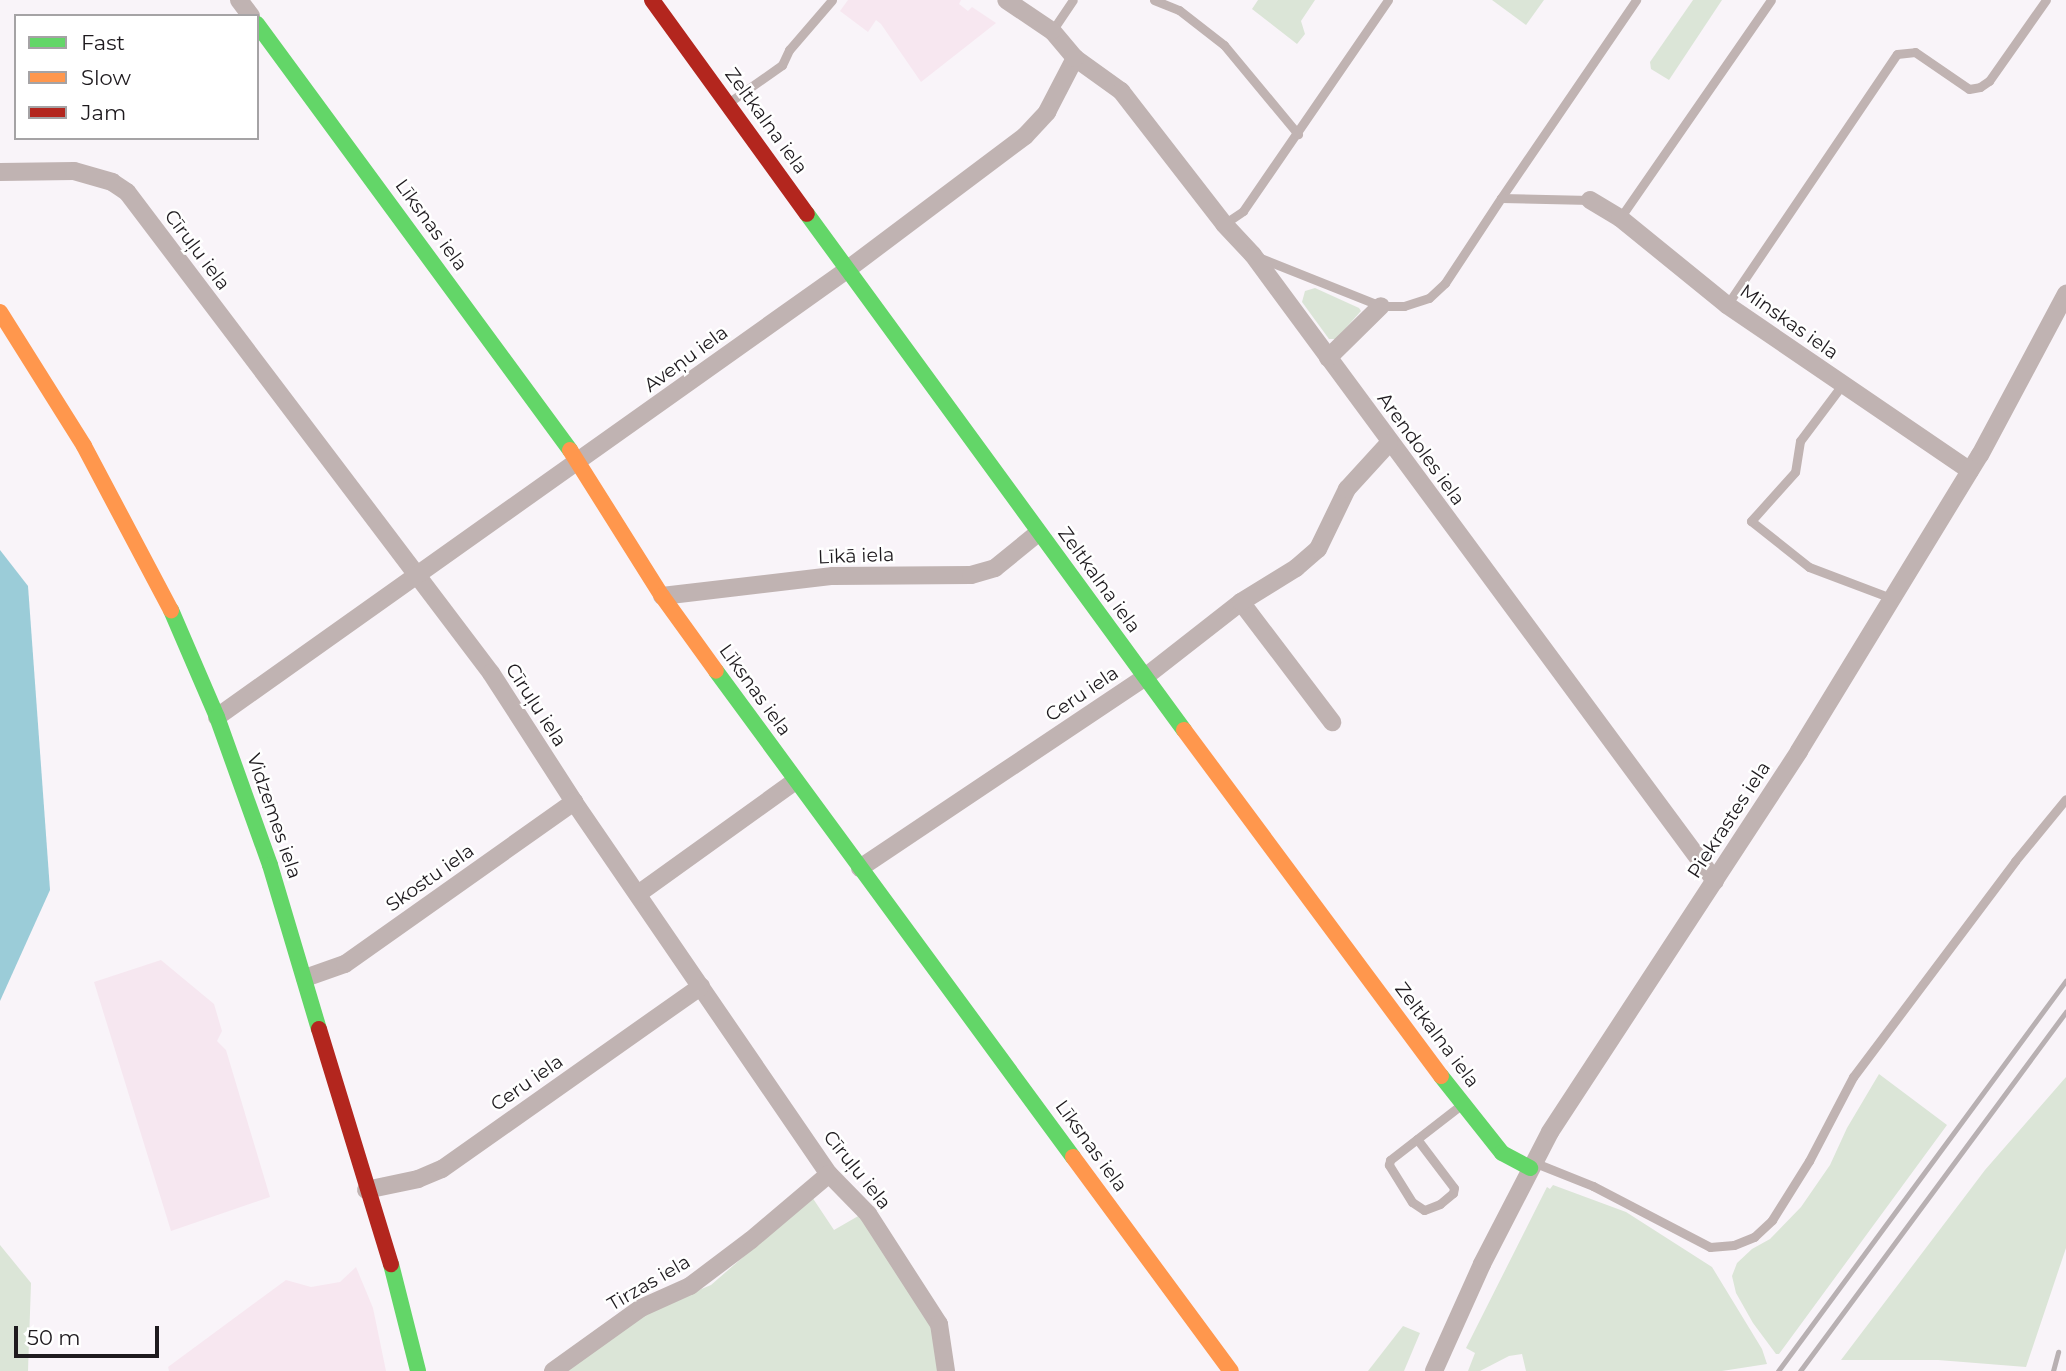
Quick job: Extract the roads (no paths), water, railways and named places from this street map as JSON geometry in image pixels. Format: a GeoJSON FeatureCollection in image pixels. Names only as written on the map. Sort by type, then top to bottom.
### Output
{"type":"FeatureCollection","features":[{"type":"Feature","properties":{"kind":"street","name":"Zeltkalna iela"},"geometry":{"type":"LineString","coordinates":[[652,0],[1038,533],[1462,1104],[1502,1153],[1532,1165]]}},
{"type":"Feature","properties":{"kind":"street"},"geometry":{"type":"LineString","coordinates":[[1006,0],[1052,31],[1075,58]]}},
{"type":"Feature","properties":{"kind":"street","name":"Līksnas iela"},"geometry":{"type":"LineString","coordinates":[[259,27],[578,462],[662,596],[795,781],[1231,1371]]}},
{"type":"Feature","properties":{"kind":"street","name":"Aveņu iela"},"geometry":{"type":"LineString","coordinates":[[217,717],[848,269],[1025,136],[1047,112],[1075,58]]}},
{"type":"Feature","properties":{"kind":"street","name":"Arendoles iela"},"geometry":{"type":"LineString","coordinates":[[1075,58],[1121,91],[1224,224],[1253,255],[1715,881]]}},
{"type":"Feature","properties":{"kind":"street","name":"Cīruļu iela"},"geometry":{"type":"LineString","coordinates":[[0,172],[74,171],[112,182],[127,191],[416,578],[491,674],[574,802],[829,1174],[868,1214],[939,1324],[946,1371]]}},
{"type":"Feature","properties":{"kind":"street","name":"Minskas iela"},"geometry":{"type":"LineString","coordinates":[[1590,200],[1620,218],[1727,305],[1970,471]]}},
{"type":"Feature","properties":{"kind":"street","name":"Piekrastes iela"},"geometry":{"type":"LineString","coordinates":[[1434,1371],[1482,1264],[1550,1132],[1799,751],[2011,402],[2066,294]]}},
{"type":"Feature","properties":{"kind":"street"},"geometry":{"type":"LineString","coordinates":[[1328,358],[1381,306]]}},
{"type":"Feature","properties":{"kind":"street","name":"Vidzemes iela"},"geometry":{"type":"LineString","coordinates":[[0,312],[84,446],[138,543],[173,613],[217,717],[270,865],[305,978],[366,1190],[407,1318],[418,1371]]}},
{"type":"Feature","properties":{"kind":"street","name":"Ceru iela"},"geometry":{"type":"LineString","coordinates":[[860,868],[1144,677],[1241,602],[1296,568],[1318,550],[1347,489],[1390,443]]}},
{"type":"Feature","properties":{"kind":"street","name":"Līkā iela"},"geometry":{"type":"LineString","coordinates":[[662,596],[833,576],[971,575],[995,568],[1038,533]]}},
{"type":"Feature","properties":{"kind":"street"},"geometry":{"type":"LineString","coordinates":[[1241,602],[1332,722]]}},
{"type":"Feature","properties":{"kind":"street"},"geometry":{"type":"LineString","coordinates":[[638,894],[795,781]]}},
{"type":"Feature","properties":{"kind":"street","name":"Skostu iela"},"geometry":{"type":"LineString","coordinates":[[305,978],[345,964],[574,802]]}},
{"type":"Feature","properties":{"kind":"street","name":"Ceru iela"},"geometry":{"type":"LineString","coordinates":[[366,1190],[418,1179],[442,1169],[701,986]]}},
{"type":"Feature","properties":{"kind":"street","name":"Tirzas iela"},"geometry":{"type":"LineString","coordinates":[[552,1371],[641,1308],[690,1286],[751,1241],[829,1174]]}},
{"type":"Feature","properties":{"kind":"lane"},"geometry":{"type":"LineString","coordinates":[[728,104],[782,65],[789,50],[832,0]]}},
{"type":"Feature","properties":{"kind":"lane"},"geometry":{"type":"LineString","coordinates":[[1052,31],[1073,0]]}},
{"type":"Feature","properties":{"kind":"lane"},"geometry":{"type":"LineString","coordinates":[[1154,0],[1179,9],[1224,45],[1297,134]]}},
{"type":"Feature","properties":{"kind":"lane"},"geometry":{"type":"LineString","coordinates":[[1224,224],[1243,211],[1388,0]]}},
{"type":"Feature","properties":{"kind":"lane"},"geometry":{"type":"LineString","coordinates":[[1253,255],[1381,306],[1404,306],[1429,298],[1444,283],[1636,0]]}},
{"type":"Feature","properties":{"kind":"lane"},"geometry":{"type":"LineString","coordinates":[[1620,218],[1771,0]]}},
{"type":"Feature","properties":{"kind":"lane"},"geometry":{"type":"LineString","coordinates":[[1727,305],[1897,54],[1915,52],[1969,89],[1980,88],[1989,81],[2046,0]]}},
{"type":"Feature","properties":{"kind":"lane"},"geometry":{"type":"LineString","coordinates":[[1501,198],[1590,200]]}},
{"type":"Feature","properties":{"kind":"lane"},"geometry":{"type":"LineString","coordinates":[[1842,385],[1800,441],[1795,472],[1751,522],[1809,568],[1891,598]]}},
{"type":"Feature","properties":{"kind":"lane"},"geometry":{"type":"LineString","coordinates":[[1532,1165],[1593,1186],[1710,1247],[1734,1245],[1754,1237],[1772,1220],[1810,1161],[1853,1077],[2015,861],[2066,799]]}},
{"type":"Feature","properties":{"kind":"lane"},"geometry":{"type":"LineString","coordinates":[[1417,1139],[1454,1188],[1453,1193],[1430,1209],[1419,1209],[1412,1202],[1389,1170],[1390,1160],[1417,1139],[1462,1104]]}},
{"type":"Feature","properties":{"kind":"water"},"geometry":{"type":"Polygon","coordinates":[[[0,550],[28,586],[50,890],[0,1001],[0,550]]]}},
{"type":"Feature","properties":{"kind":"railway"},"geometry":{"type":"LineString","coordinates":[[1778,1371],[2066,981]]}},
{"type":"Feature","properties":{"kind":"railway"},"geometry":{"type":"LineString","coordinates":[[1800,1371],[2066,1012]]}},
{"type":"Feature","properties":{"kind":"railway"},"geometry":{"type":"LineString","coordinates":[[2053,1371],[2058,1352]]}}]}
